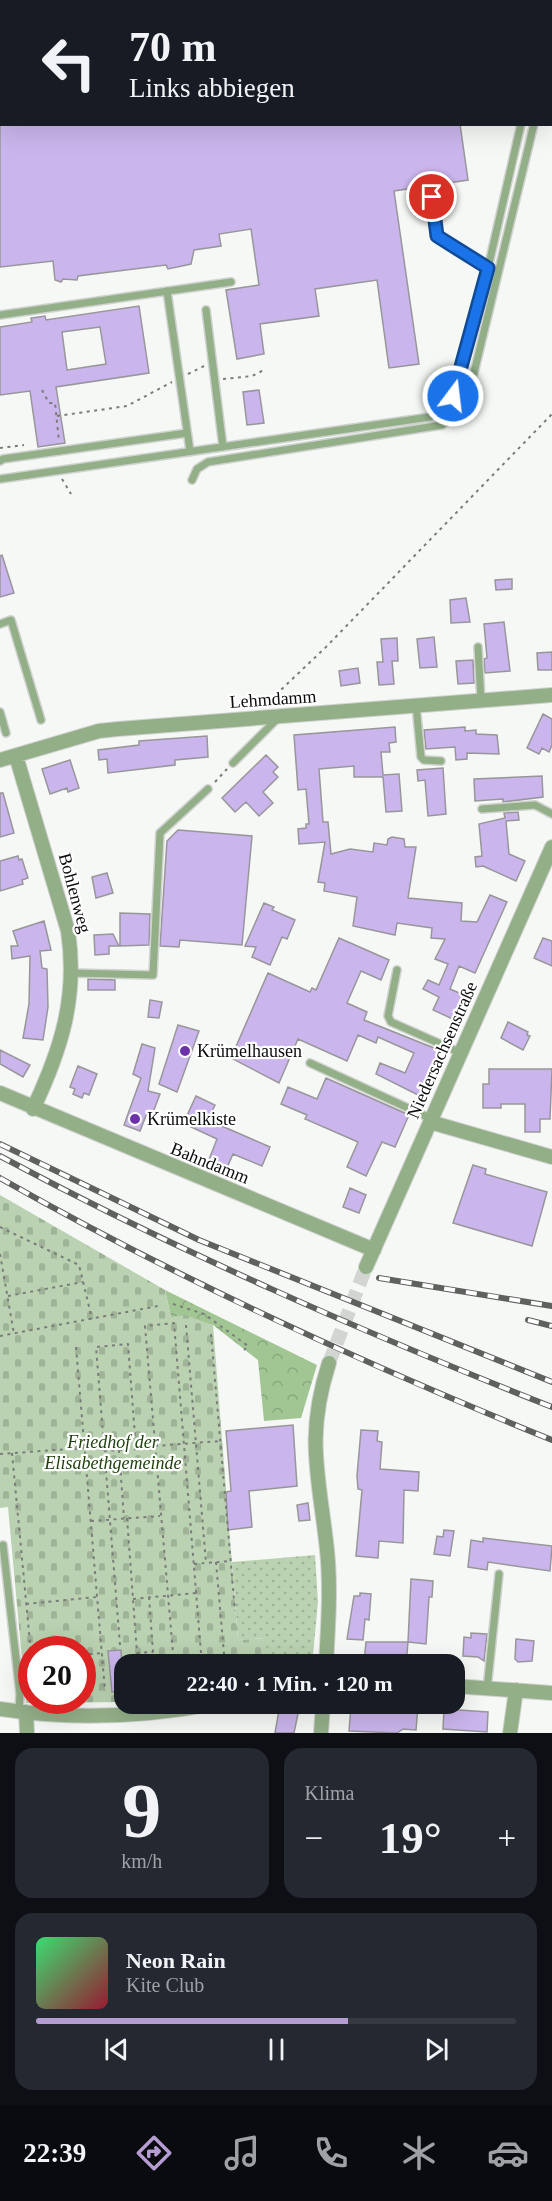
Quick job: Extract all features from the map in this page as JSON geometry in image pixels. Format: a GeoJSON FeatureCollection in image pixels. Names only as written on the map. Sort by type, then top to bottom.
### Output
{"type":"FeatureCollection","features":[{"type":"Feature","properties":{"kind":"street","name":"Lehmdamm"},"geometry":{"type":"LineString","coordinates":[[0,760],[99,731],[552,695]]}},
{"type":"Feature","properties":{"kind":"street","name":"Bohlenweg"},"geometry":{"type":"LineString","coordinates":[[16,756],[68,931],[72,973],[66,1026],[60,1048],[33,1109]]}},
{"type":"Feature","properties":{"kind":"street","name":"Niedersachsenstraße"},"geometry":{"type":"LineString","coordinates":[[366,1267],[552,847]]}},
{"type":"Feature","properties":{"kind":"street","name":"Bahndamm"},"geometry":{"type":"LineString","coordinates":[[0,1093],[33,1109],[374,1250]]}},
{"type":"Feature","properties":{"kind":"street"},"geometry":{"type":"LineString","coordinates":[[431,1120],[552,1157]]}},
{"type":"Feature","properties":{"kind":"street"},"geometry":{"type":"LineString","coordinates":[[326,1654],[329,1579],[314,1433],[317,1407],[329,1363]]}},
{"type":"Feature","properties":{"kind":"street"},"geometry":{"type":"LineString","coordinates":[[465,1687],[552,1693]]}},
{"type":"Feature","properties":{"kind":"street"},"geometry":{"type":"LineString","coordinates":[[510,1733],[516,1690]]}},
{"type":"Feature","properties":{"kind":"street"},"geometry":{"type":"LineString","coordinates":[[0,1709],[18,1711]]}},
{"type":"Feature","properties":{"kind":"street"},"geometry":{"type":"LineString","coordinates":[[22,1714],[27,1733]]}},
{"type":"Feature","properties":{"kind":"street"},"geometry":{"type":"LineString","coordinates":[[94,1714],[138,1714]]}},
{"type":"Feature","properties":{"kind":"street"},"geometry":{"type":"LineString","coordinates":[[321,1733],[322,1714]]}},
{"type":"Feature","properties":{"kind":"lane"},"geometry":{"type":"LineString","coordinates":[[0,479],[430,417],[442,410],[453,396],[488,268],[521,126]]}},
{"type":"Feature","properties":{"kind":"lane"},"geometry":{"type":"LineString","coordinates":[[192,480],[198,469],[208,462],[442,425],[470,404],[473,378],[534,126]]}},
{"type":"Feature","properties":{"kind":"lane"},"geometry":{"type":"LineString","coordinates":[[432,197],[437,236],[488,268]]}},
{"type":"Feature","properties":{"kind":"lane"},"geometry":{"type":"LineString","coordinates":[[0,315],[231,282]]}},
{"type":"Feature","properties":{"kind":"lane"},"geometry":{"type":"LineString","coordinates":[[167,291],[190,451]]}},
{"type":"Feature","properties":{"kind":"lane"},"geometry":{"type":"LineString","coordinates":[[206,310],[223,447]]}},
{"type":"Feature","properties":{"kind":"lane"},"geometry":{"type":"LineString","coordinates":[[0,462],[3,459],[187,433]]}},
{"type":"Feature","properties":{"kind":"lane"},"geometry":{"type":"LineString","coordinates":[[0,624],[11,620],[42,720]]}},
{"type":"Feature","properties":{"kind":"lane"},"geometry":{"type":"LineString","coordinates":[[478,647],[481,700]]}},
{"type":"Feature","properties":{"kind":"lane"},"geometry":{"type":"LineString","coordinates":[[416,705],[421,757],[424,760],[441,761]]}},
{"type":"Feature","properties":{"kind":"lane"},"geometry":{"type":"LineString","coordinates":[[0,712],[6,733]]}},
{"type":"Feature","properties":{"kind":"lane"},"geometry":{"type":"LineString","coordinates":[[233,763],[280,716]]}},
{"type":"Feature","properties":{"kind":"lane"},"geometry":{"type":"LineString","coordinates":[[72,973],[153,975],[160,833],[208,789]]}},
{"type":"Feature","properties":{"kind":"lane"},"geometry":{"type":"LineString","coordinates":[[482,809],[535,805],[552,814]]}},
{"type":"Feature","properties":{"kind":"lane"},"geometry":{"type":"LineString","coordinates":[[397,969],[388,1016],[391,1022],[460,1053]]}},
{"type":"Feature","properties":{"kind":"lane"},"geometry":{"type":"LineString","coordinates":[[310,1063],[431,1120]]}},
{"type":"Feature","properties":{"kind":"lane"},"geometry":{"type":"LineString","coordinates":[[3,1545],[18,1676]]}},
{"type":"Feature","properties":{"kind":"lane"},"geometry":{"type":"LineString","coordinates":[[487,1689],[499,1574]]}},
{"type":"Feature","properties":{"kind":"path"},"geometry":{"type":"LineString","coordinates":[[57,416],[127,406],[212,362]]}},
{"type":"Feature","properties":{"kind":"path"},"geometry":{"type":"LineString","coordinates":[[214,380],[252,376],[264,370]]}},
{"type":"Feature","properties":{"kind":"path"},"geometry":{"type":"LineString","coordinates":[[249,719],[326,647],[552,414]]}},
{"type":"Feature","properties":{"kind":"path"},"geometry":{"type":"LineString","coordinates":[[208,789],[233,763]]}},
{"type":"Feature","properties":{"kind":"path"},"geometry":{"type":"LineString","coordinates":[[0,1227],[79,1265],[92,1319]]}},
{"type":"Feature","properties":{"kind":"path"},"geometry":{"type":"LineString","coordinates":[[0,1254],[2,1277],[8,1296],[14,1334]]}},
{"type":"Feature","properties":{"kind":"path"},"geometry":{"type":"LineString","coordinates":[[8,1296],[83,1282]]}},
{"type":"Feature","properties":{"kind":"path"},"geometry":{"type":"LineString","coordinates":[[173,1304],[212,1318],[248,1346],[244,1350]]}},
{"type":"Feature","properties":{"kind":"path"},"geometry":{"type":"LineString","coordinates":[[0,1336],[158,1306]]}},
{"type":"Feature","properties":{"kind":"path"},"geometry":{"type":"LineString","coordinates":[[173,1654],[145,1326],[174,1323],[201,1654]]}},
{"type":"Feature","properties":{"kind":"path"},"geometry":{"type":"LineString","coordinates":[[186,1324],[206,1563]]}},
{"type":"Feature","properties":{"kind":"path"},"geometry":{"type":"LineString","coordinates":[[211,1334],[235,1611]]}},
{"type":"Feature","properties":{"kind":"path"},"geometry":{"type":"LineString","coordinates":[[120,1645],[96,1347],[128,1344],[136,1449]]}},
{"type":"Feature","properties":{"kind":"path"},"geometry":{"type":"LineString","coordinates":[[76,1347],[105,1691]]}},
{"type":"Feature","properties":{"kind":"path"},"geometry":{"type":"LineString","coordinates":[[104,1451],[220,1441]]}},
{"type":"Feature","properties":{"kind":"path"},"geometry":{"type":"LineString","coordinates":[[0,1454],[104,1444]]}},
{"type":"Feature","properties":{"kind":"path"},"geometry":{"type":"LineString","coordinates":[[119,1450],[137,1653],[153,1652],[149,1597]]}},
{"type":"Feature","properties":{"kind":"path"},"geometry":{"type":"LineString","coordinates":[[12,1453],[29,1636]]}},
{"type":"Feature","properties":{"kind":"path"},"geometry":{"type":"LineString","coordinates":[[91,1521],[161,1516]]}},
{"type":"Feature","properties":{"kind":"path"},"geometry":{"type":"LineString","coordinates":[[194,1564],[230,1561]]}},
{"type":"Feature","properties":{"kind":"path"},"geometry":{"type":"LineString","coordinates":[[216,1562],[224,1654]]}},
{"type":"Feature","properties":{"kind":"path"},"geometry":{"type":"LineString","coordinates":[[133,1599],[196,1593]]}},
{"type":"Feature","properties":{"kind":"path"},"geometry":{"type":"LineString","coordinates":[[26,1604],[97,1597]]}},
{"type":"Feature","properties":{"kind":"path"},"geometry":{"type":"LineString","coordinates":[[96,1654],[102,1653]]}},
{"type":"Feature","properties":{"kind":"green space","name":"Friedhof der Elisabethgemeinde"},"geometry":{"type":"Polygon","coordinates":[[[0,1195],[165,1290],[171,1317],[185,1315],[213,1325],[238,1640],[266,1638],[267,1654],[114,1654],[114,1702],[96,1702],[96,1636],[20,1636],[8,1507],[0,1508],[0,1195]]]}},
{"type":"Feature","properties":{"kind":"green space"},"geometry":{"type":"Polygon","coordinates":[[[165,1290],[317,1365],[301,1418],[264,1421],[258,1360],[213,1325],[171,1317],[165,1290]]]}},
{"type":"Feature","properties":{"kind":"green space"},"geometry":{"type":"Polygon","coordinates":[[[315,1555],[318,1602],[313,1654],[266,1654],[265,1638],[238,1640],[232,1562],[315,1555]]]}},
{"type":"Feature","properties":{"kind":"building"},"geometry":{"type":"Polygon","coordinates":[[[0,126],[460,126],[468,180],[394,191],[419,364],[389,368],[377,280],[315,289],[319,316],[260,324],[264,354],[237,359],[226,290],[259,285],[251,229],[219,234],[221,246],[194,250],[191,264],[168,269],[166,265],[78,276],[77,280],[63,279],[61,282],[55,280],[53,261],[0,267],[0,126]]]}},
{"type":"Feature","properties":{"kind":"building"},"geometry":{"type":"Polygon","coordinates":[[[139,306],[149,373],[56,387],[65,443],[38,447],[30,391],[0,395],[0,327],[32,322],[31,318],[45,316],[46,320],[139,306]],[[100,327],[62,332],[67,370],[106,364],[100,327]]]}},
{"type":"Feature","properties":{"kind":"building"},"geometry":{"type":"Polygon","coordinates":[[[259,390],[264,423],[247,425],[243,392],[259,390]]]}},
{"type":"Feature","properties":{"kind":"building"},"geometry":{"type":"Polygon","coordinates":[[[2,555],[14,593],[0,597],[0,556],[2,555]]]}},
{"type":"Feature","properties":{"kind":"building"},"geometry":{"type":"Polygon","coordinates":[[[512,579],[512,589],[496,590],[495,580],[512,579]]]}},
{"type":"Feature","properties":{"kind":"building"},"geometry":{"type":"Polygon","coordinates":[[[466,598],[470,622],[451,623],[450,600],[466,598]]]}},
{"type":"Feature","properties":{"kind":"building"},"geometry":{"type":"Polygon","coordinates":[[[504,622],[510,671],[485,673],[484,659],[487,658],[484,624],[504,622]]]}},
{"type":"Feature","properties":{"kind":"building"},"geometry":{"type":"Polygon","coordinates":[[[434,637],[437,667],[420,668],[417,639],[434,637]]]}},
{"type":"Feature","properties":{"kind":"building"},"geometry":{"type":"Polygon","coordinates":[[[397,638],[398,661],[392,661],[394,684],[379,685],[377,662],[383,662],[381,639],[397,638]]]}},
{"type":"Feature","properties":{"kind":"building"},"geometry":{"type":"Polygon","coordinates":[[[552,652],[552,670],[538,670],[537,653],[552,652]]]}},
{"type":"Feature","properties":{"kind":"building"},"geometry":{"type":"Polygon","coordinates":[[[473,660],[474,683],[458,684],[456,661],[473,660]]]}},
{"type":"Feature","properties":{"kind":"building"},"geometry":{"type":"Polygon","coordinates":[[[358,668],[360,683],[341,686],[339,671],[358,668]]]}},
{"type":"Feature","properties":{"kind":"building"},"geometry":{"type":"Polygon","coordinates":[[[543,714],[552,719],[552,745],[549,752],[542,748],[539,754],[527,748],[543,714]]]}},
{"type":"Feature","properties":{"kind":"building"},"geometry":{"type":"Polygon","coordinates":[[[395,727],[396,742],[389,743],[390,752],[381,752],[383,775],[399,774],[402,811],[386,812],[383,777],[354,777],[354,766],[319,769],[323,822],[328,822],[331,854],[350,849],[373,852],[374,843],[387,845],[388,839],[392,837],[404,839],[405,847],[416,847],[408,898],[462,903],[461,921],[477,922],[490,895],[507,902],[475,973],[459,966],[450,989],[466,996],[455,1020],[433,1010],[439,997],[423,989],[428,980],[439,985],[448,964],[435,959],[445,939],[431,938],[432,928],[397,923],[395,935],[353,926],[357,897],[324,891],[325,883],[318,882],[325,842],[299,844],[298,829],[306,828],[306,824],[309,824],[306,789],[298,790],[294,735],[395,727]]]}},
{"type":"Feature","properties":{"kind":"building"},"geometry":{"type":"Polygon","coordinates":[[[465,727],[465,731],[476,730],[476,734],[497,735],[499,754],[467,753],[467,759],[456,760],[455,747],[426,749],[424,730],[465,727]]]}},
{"type":"Feature","properties":{"kind":"building"},"geometry":{"type":"Polygon","coordinates":[[[207,736],[208,757],[175,760],[175,765],[108,773],[107,759],[99,760],[98,750],[139,745],[139,741],[207,736]]]}},
{"type":"Feature","properties":{"kind":"building"},"geometry":{"type":"Polygon","coordinates":[[[266,755],[278,767],[273,772],[278,777],[263,792],[273,803],[259,816],[246,802],[235,812],[222,798],[266,755]]]}},
{"type":"Feature","properties":{"kind":"building"},"geometry":{"type":"Polygon","coordinates":[[[70,760],[79,788],[68,792],[67,788],[50,794],[42,769],[70,760]]]}},
{"type":"Feature","properties":{"kind":"building"},"geometry":{"type":"Polygon","coordinates":[[[443,768],[446,814],[428,816],[425,780],[418,781],[417,770],[443,768]]]}},
{"type":"Feature","properties":{"kind":"building"},"geometry":{"type":"Polygon","coordinates":[[[542,776],[543,797],[503,802],[503,799],[475,801],[474,779],[542,776]]]}},
{"type":"Feature","properties":{"kind":"building"},"geometry":{"type":"Polygon","coordinates":[[[0,793],[3,793],[14,833],[0,837],[0,793]]]}},
{"type":"Feature","properties":{"kind":"building"},"geometry":{"type":"Polygon","coordinates":[[[518,812],[519,820],[506,821],[509,854],[525,861],[516,881],[483,866],[476,867],[475,857],[482,856],[479,824],[505,818],[504,813],[518,812]]]}},
{"type":"Feature","properties":{"kind":"building"},"geometry":{"type":"Polygon","coordinates":[[[178,830],[252,836],[242,945],[180,940],[179,947],[160,946],[167,841],[178,830]]]}},
{"type":"Feature","properties":{"kind":"building"},"geometry":{"type":"Polygon","coordinates":[[[18,856],[19,860],[22,859],[28,878],[22,880],[23,884],[0,891],[0,861],[18,856]]]}},
{"type":"Feature","properties":{"kind":"building"},"geometry":{"type":"Polygon","coordinates":[[[107,873],[113,893],[96,898],[92,877],[107,873]]]}},
{"type":"Feature","properties":{"kind":"building"},"geometry":{"type":"Polygon","coordinates":[[[264,903],[274,907],[272,910],[295,920],[287,939],[282,937],[270,965],[252,957],[256,947],[245,946],[264,903]]]}},
{"type":"Feature","properties":{"kind":"building"},"geometry":{"type":"Polygon","coordinates":[[[120,913],[150,914],[149,945],[120,946],[120,913]]]}},
{"type":"Feature","properties":{"kind":"building"},"geometry":{"type":"Polygon","coordinates":[[[44,921],[51,950],[40,951],[42,968],[47,969],[48,1007],[43,1040],[23,1038],[29,1004],[30,956],[12,959],[11,946],[18,946],[13,931],[44,921]]]}},
{"type":"Feature","properties":{"kind":"building"},"geometry":{"type":"Polygon","coordinates":[[[113,934],[119,946],[109,946],[109,954],[95,955],[94,935],[113,934]]]}},
{"type":"Feature","properties":{"kind":"building"},"geometry":{"type":"Polygon","coordinates":[[[339,938],[389,960],[381,980],[361,971],[347,1003],[367,1012],[364,1020],[439,1050],[420,1096],[376,1074],[380,1063],[405,1073],[414,1053],[378,1037],[376,1043],[358,1035],[347,1061],[298,1039],[279,1083],[231,1058],[268,973],[310,992],[312,988],[316,990],[339,938]]]}},
{"type":"Feature","properties":{"kind":"building"},"geometry":{"type":"Polygon","coordinates":[[[543,938],[552,941],[552,966],[534,958],[543,938]]]}},
{"type":"Feature","properties":{"kind":"building"},"geometry":{"type":"Polygon","coordinates":[[[88,979],[115,980],[115,990],[88,990],[88,979]]]}},
{"type":"Feature","properties":{"kind":"building"},"geometry":{"type":"Polygon","coordinates":[[[150,1000],[162,1002],[159,1018],[148,1017],[150,1000]]]}},
{"type":"Feature","properties":{"kind":"building"},"geometry":{"type":"Polygon","coordinates":[[[508,1022],[528,1032],[527,1035],[530,1036],[523,1050],[501,1038],[508,1022]]]}},
{"type":"Feature","properties":{"kind":"building"},"geometry":{"type":"Polygon","coordinates":[[[178,1025],[199,1031],[177,1092],[159,1084],[178,1025]]]}},
{"type":"Feature","properties":{"kind":"building"},"geometry":{"type":"Polygon","coordinates":[[[142,1044],[155,1048],[148,1091],[160,1094],[152,1115],[147,1113],[140,1131],[124,1125],[141,1078],[133,1074],[142,1044]]]}},
{"type":"Feature","properties":{"kind":"building"},"geometry":{"type":"Polygon","coordinates":[[[0,1050],[30,1065],[23,1077],[0,1064],[0,1050]]]}},
{"type":"Feature","properties":{"kind":"building"},"geometry":{"type":"Polygon","coordinates":[[[78,1066],[97,1074],[89,1095],[84,1093],[82,1098],[73,1094],[75,1089],[70,1087],[78,1066]]]}},
{"type":"Feature","properties":{"kind":"building"},"geometry":{"type":"Polygon","coordinates":[[[489,1069],[552,1069],[550,1119],[540,1119],[540,1132],[525,1132],[525,1104],[501,1104],[501,1108],[483,1108],[483,1084],[489,1084],[489,1069]]]}},
{"type":"Feature","properties":{"kind":"building"},"geometry":{"type":"Polygon","coordinates":[[[326,1078],[409,1115],[395,1147],[382,1142],[366,1176],[347,1167],[358,1142],[305,1119],[307,1115],[281,1104],[288,1087],[317,1099],[326,1078]]]}},
{"type":"Feature","properties":{"kind":"building"},"geometry":{"type":"Polygon","coordinates":[[[196,1096],[215,1105],[208,1120],[270,1147],[262,1166],[233,1154],[226,1170],[208,1162],[217,1139],[191,1127],[193,1124],[185,1120],[196,1096]]]}},
{"type":"Feature","properties":{"kind":"building"},"geometry":{"type":"Polygon","coordinates":[[[473,1165],[486,1169],[485,1174],[547,1192],[532,1246],[453,1223],[473,1165]]]}},
{"type":"Feature","properties":{"kind":"building"},"geometry":{"type":"Polygon","coordinates":[[[350,1188],[366,1195],[359,1213],[343,1207],[350,1188]]]}},
{"type":"Feature","properties":{"kind":"building"},"geometry":{"type":"Polygon","coordinates":[[[293,1425],[297,1486],[249,1491],[252,1527],[228,1530],[226,1492],[231,1491],[226,1431],[293,1425]]]}},
{"type":"Feature","properties":{"kind":"building"},"geometry":{"type":"Polygon","coordinates":[[[361,1430],[378,1431],[377,1441],[382,1442],[380,1469],[419,1472],[418,1491],[404,1490],[403,1543],[379,1541],[378,1558],[356,1556],[362,1490],[358,1489],[357,1476],[361,1430]]]}},
{"type":"Feature","properties":{"kind":"building"},"geometry":{"type":"Polygon","coordinates":[[[308,1503],[310,1520],[299,1521],[297,1505],[308,1503]]]}},
{"type":"Feature","properties":{"kind":"building"},"geometry":{"type":"Polygon","coordinates":[[[444,1530],[454,1531],[450,1556],[434,1554],[437,1536],[443,1537],[444,1530]]]}},
{"type":"Feature","properties":{"kind":"building"},"geometry":{"type":"Polygon","coordinates":[[[483,1538],[552,1546],[550,1571],[488,1562],[487,1570],[468,1567],[471,1540],[483,1542],[483,1538]]]}},
{"type":"Feature","properties":{"kind":"building"},"geometry":{"type":"Polygon","coordinates":[[[411,1579],[433,1581],[432,1597],[429,1597],[426,1644],[408,1642],[411,1579]]]}},
{"type":"Feature","properties":{"kind":"building"},"geometry":{"type":"Polygon","coordinates":[[[360,1593],[371,1594],[369,1620],[365,1619],[363,1640],[347,1639],[354,1596],[360,1596],[360,1593]]]}},
{"type":"Feature","properties":{"kind":"building"},"geometry":{"type":"Polygon","coordinates":[[[471,1633],[487,1634],[484,1661],[478,1657],[463,1654],[464,1637],[471,1638],[471,1633]]]}},
{"type":"Feature","properties":{"kind":"building"},"geometry":{"type":"Polygon","coordinates":[[[516,1639],[534,1641],[532,1661],[518,1662],[515,1659],[516,1639]]]}},
{"type":"Feature","properties":{"kind":"building"},"geometry":{"type":"Polygon","coordinates":[[[366,1642],[408,1642],[407,1654],[365,1654],[366,1642]]]}},
{"type":"Feature","properties":{"kind":"building"},"geometry":{"type":"Polygon","coordinates":[[[121,1650],[121,1654],[114,1654],[114,1692],[112,1692],[108,1651],[121,1650]]]}},
{"type":"Feature","properties":{"kind":"building"},"geometry":{"type":"Polygon","coordinates":[[[465,1710],[488,1712],[487,1732],[443,1729],[444,1714],[465,1714],[465,1710]]]}},
{"type":"Feature","properties":{"kind":"building"},"geometry":{"type":"Polygon","coordinates":[[[278,1714],[298,1714],[294,1733],[275,1733],[278,1714]]]}},
{"type":"Feature","properties":{"kind":"building"},"geometry":{"type":"Polygon","coordinates":[[[350,1714],[417,1714],[416,1730],[403,1729],[397,1733],[349,1731],[350,1714]]]}},
{"type":"Feature","properties":{"kind":"tunnel"},"geometry":{"type":"LineString","coordinates":[[329,1363],[366,1267]]}},
{"type":"Feature","properties":{"kind":"railway"},"geometry":{"type":"LineString","coordinates":[[0,1144],[199,1240],[552,1382]]}},
{"type":"Feature","properties":{"kind":"railway"},"geometry":{"type":"LineString","coordinates":[[0,1156],[203,1258],[411,1350],[552,1407]]}},
{"type":"Feature","properties":{"kind":"railway"},"geometry":{"type":"LineString","coordinates":[[0,1178],[135,1251],[272,1318],[411,1381],[552,1440]]}},
{"type":"Feature","properties":{"kind":"railway"},"geometry":{"type":"LineString","coordinates":[[379,1278],[552,1306]]}},
{"type":"Feature","properties":{"kind":"railway"},"geometry":{"type":"LineString","coordinates":[[528,1320],[552,1326]]}},
{"type":"Feature","properties":{"kind":"place","name":"Krümelhausen"},"geometry":{"type":"Point","coordinates":[185,1051]}},
{"type":"Feature","properties":{"kind":"place","name":"Krümelkiste"},"geometry":{"type":"Point","coordinates":[135,1119]}},
{"type":"Feature","properties":{"kind":"route"},"geometry":{"type":"LineString","coordinates":[[432,197],[437,236],[488,268],[453,396]]}}]}
